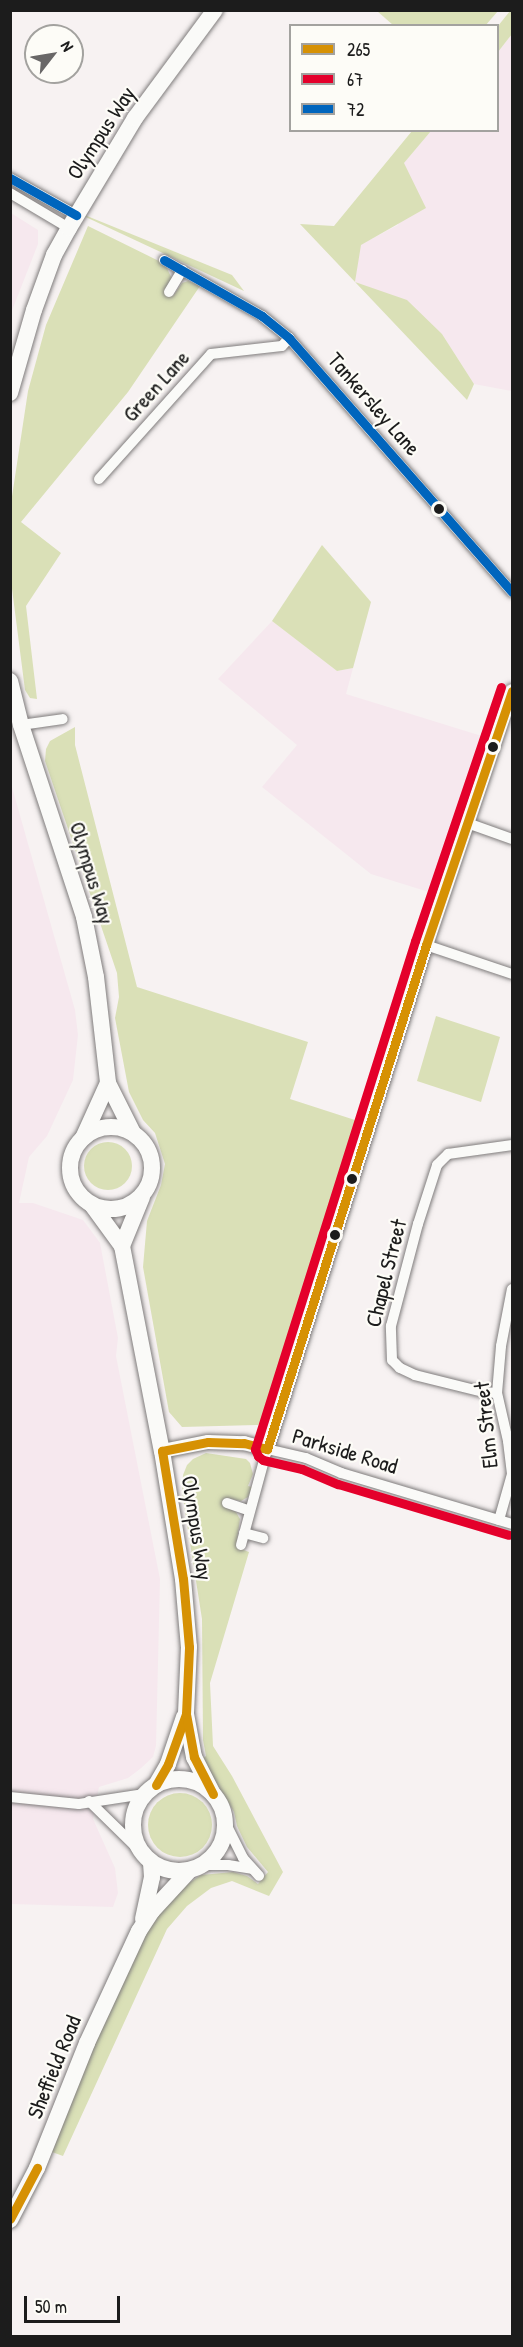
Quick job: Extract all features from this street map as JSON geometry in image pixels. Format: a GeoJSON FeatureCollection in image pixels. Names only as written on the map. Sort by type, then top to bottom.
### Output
{"type":"FeatureCollection","features":[{"type":"Feature","properties":{"kind":"main road","name":"Olympus Way"},"geometry":{"type":"LineString","coordinates":[[10,393],[34,310],[54,255],[72,221],[135,118],[215,10]]}},
{"type":"Feature","properties":{"kind":"main road","name":"Olympus Way"},"geometry":{"type":"LineString","coordinates":[[10,681],[21,725],[84,917],[96,976],[108,1083],[133,1133],[147,1149],[153,1169],[150,1183],[122,1245]]}},
{"type":"Feature","properties":{"kind":"main road","name":"Olympus Way"},"geometry":{"type":"LineString","coordinates":[[108,1083],[71,1161],[70,1174],[74,1186],[92,1205],[122,1245],[162,1451],[184,1591],[189,1647],[186,1713],[194,1757],[221,1807],[225,1822]]}},
{"type":"Feature","properties":{"kind":"main road"},"geometry":{"type":"LineString","coordinates":[[83,1138],[107,1127],[120,1128],[133,1133]]}},
{"type":"Feature","properties":{"kind":"main road"},"geometry":{"type":"LineString","coordinates":[[92,1205],[118,1210],[132,1205],[143,1196]]}},
{"type":"Feature","properties":{"kind":"main road","name":"Olympus Way"},"geometry":{"type":"LineString","coordinates":[[146,1857],[134,1837],[133,1822],[136,1807],[168,1764],[186,1713]]}},
{"type":"Feature","properties":{"kind":"main road"},"geometry":{"type":"LineString","coordinates":[[150,1789],[171,1780],[186,1780],[201,1785],[213,1794]]}},
{"type":"Feature","properties":{"kind":"main road"},"geometry":{"type":"LineString","coordinates":[[146,1857],[165,1869],[196,1868],[219,1847],[225,1822]]}},
{"type":"Feature","properties":{"kind":"main road","name":"Sheffield Road"},"geometry":{"type":"LineString","coordinates":[[139,1931],[148,1901],[146,1857]]}},
{"type":"Feature","properties":{"kind":"main road","name":"Sheffield Road"},"geometry":{"type":"LineString","coordinates":[[10,2220],[37,2168],[87,2043],[139,1931],[152,1911],[196,1868]]}},
{"type":"Feature","properties":{"kind":"street"},"geometry":{"type":"LineString","coordinates":[[10,178],[72,221]]}},
{"type":"Feature","properties":{"kind":"street"},"geometry":{"type":"LineString","coordinates":[[10,194],[72,221]]}},
{"type":"Feature","properties":{"kind":"street","name":"Tankersley Lane"},"geometry":{"type":"LineString","coordinates":[[164,260],[262,316],[289,338],[513,592]]}},
{"type":"Feature","properties":{"kind":"street"},"geometry":{"type":"LineString","coordinates":[[169,292],[182,270]]}},
{"type":"Feature","properties":{"kind":"street","name":"Green Lane"},"geometry":{"type":"LineString","coordinates":[[99,479],[211,354],[282,346],[289,338]]}},
{"type":"Feature","properties":{"kind":"street"},"geometry":{"type":"LineString","coordinates":[[241,1545],[267,1449],[426,945],[513,691]]}},
{"type":"Feature","properties":{"kind":"street"},"geometry":{"type":"LineString","coordinates":[[21,725],[63,719]]}},
{"type":"Feature","properties":{"kind":"street"},"geometry":{"type":"LineString","coordinates":[[467,824],[513,838]]}},
{"type":"Feature","properties":{"kind":"street"},"geometry":{"type":"LineString","coordinates":[[426,945],[512,973]]}},
{"type":"Feature","properties":{"kind":"street","name":"Chapel Street"},"geometry":{"type":"LineString","coordinates":[[497,1393],[483,1392],[415,1375],[400,1368],[392,1360],[390,1335],[418,1224],[438,1165],[448,1154],[513,1145]]}},
{"type":"Feature","properties":{"kind":"street","name":"Elm Street"},"geometry":{"type":"LineString","coordinates":[[499,1520],[512,1474],[508,1441],[497,1393],[501,1346],[513,1289]]}},
{"type":"Feature","properties":{"kind":"street","name":"Parkside Road"},"geometry":{"type":"LineString","coordinates":[[162,1451],[208,1442],[244,1443],[306,1458],[341,1473],[513,1524]]}},
{"type":"Feature","properties":{"kind":"street"},"geometry":{"type":"LineString","coordinates":[[227,1503],[250,1511]]}},
{"type":"Feature","properties":{"kind":"street"},"geometry":{"type":"LineString","coordinates":[[244,1533],[263,1538]]}},
{"type":"Feature","properties":{"kind":"street"},"geometry":{"type":"LineString","coordinates":[[10,1797],[79,1804],[150,1789]]}},
{"type":"Feature","properties":{"kind":"street"},"geometry":{"type":"LineString","coordinates":[[89,1801],[146,1857]]}},
{"type":"Feature","properties":{"kind":"street"},"geometry":{"type":"LineString","coordinates":[[196,1868],[228,1864],[256,1873],[233,1841],[225,1822]]}},
{"type":"Feature","properties":{"kind":"shaded area"},"geometry":{"type":"Polygon","coordinates":[[[512,34],[512,391],[474,384],[442,334],[355,282],[360,245],[398,225],[404,163],[430,132],[499,132],[499,51],[512,34]]]}},
{"type":"Feature","properties":{"kind":"shaded area"},"geometry":{"type":"Polygon","coordinates":[[[11,213],[38,230],[38,244],[11,313],[11,213]]]}},
{"type":"Feature","properties":{"kind":"shaded area"},"geometry":{"type":"Polygon","coordinates":[[[272,621],[337,671],[353,668],[346,694],[485,737],[432,893],[371,874],[262,787],[297,745],[218,679],[272,621]]]}},
{"type":"Feature","properties":{"kind":"shaded area"},"geometry":{"type":"Polygon","coordinates":[[[10,780],[75,1010],[78,1035],[73,1080],[47,1136],[29,1157],[19,1203],[33,1203],[83,1220],[100,1243],[118,1338],[116,1356],[160,1579],[156,1746],[153,1757],[128,1778],[99,1787],[93,1819],[115,1868],[118,1893],[113,1907],[11,1904],[10,780]]]}},
{"type":"Feature","properties":{"kind":"green space"},"geometry":{"type":"Polygon","coordinates":[[[377,11],[498,11],[487,24],[392,24],[377,11]]]}},
{"type":"Feature","properties":{"kind":"green space"},"geometry":{"type":"Polygon","coordinates":[[[512,11],[512,34],[499,51],[499,25],[512,11]]]}},
{"type":"Feature","properties":{"kind":"green space"},"geometry":{"type":"Polygon","coordinates":[[[411,132],[430,132],[404,163],[426,208],[361,245],[355,282],[300,224],[334,226],[411,132]]]}},
{"type":"Feature","properties":{"kind":"green space"},"geometry":{"type":"Polygon","coordinates":[[[60,205],[232,275],[244,291],[60,205]]]}},
{"type":"Feature","properties":{"kind":"green space"},"geometry":{"type":"Polygon","coordinates":[[[88,226],[165,264],[172,279],[164,292],[173,296],[182,283],[188,281],[200,286],[128,392],[21,522],[61,553],[26,606],[37,699],[30,698],[25,690],[11,581],[11,503],[28,391],[46,325],[88,226]]]}},
{"type":"Feature","properties":{"kind":"green space"},"geometry":{"type":"Polygon","coordinates":[[[355,282],[407,300],[442,334],[474,384],[467,400],[355,282]]]}},
{"type":"Feature","properties":{"kind":"green space"},"geometry":{"type":"Polygon","coordinates":[[[322,545],[371,602],[353,668],[337,671],[272,621],[322,545]]]}},
{"type":"Feature","properties":{"kind":"green space"},"geometry":{"type":"Polygon","coordinates":[[[75,727],[75,745],[137,987],[308,1042],[290,1099],[358,1121],[274,1381],[272,1397],[266,1414],[258,1425],[182,1427],[169,1412],[143,1267],[147,1221],[161,1185],[165,1164],[155,1133],[143,1120],[129,1092],[115,1018],[119,997],[117,973],[45,761],[46,749],[50,741],[75,727]]]}},
{"type":"Feature","properties":{"kind":"green space"},"geometry":{"type":"Polygon","coordinates":[[[436,1016],[500,1037],[481,1102],[417,1081],[436,1016]]]}},
{"type":"Feature","properties":{"kind":"green space"},"geometry":{"type":"Polygon","coordinates":[[[108,1142],[125,1149],[132,1166],[125,1183],[108,1190],[91,1183],[84,1166],[91,1149],[108,1142]]]}},
{"type":"Feature","properties":{"kind":"green space"},"geometry":{"type":"Polygon","coordinates":[[[206,1453],[246,1459],[250,1463],[253,1474],[248,1486],[252,1487],[248,1497],[241,1501],[226,1498],[224,1506],[236,1512],[240,1519],[236,1547],[249,1552],[210,1683],[213,1746],[232,1776],[283,1872],[269,1896],[232,1881],[211,1888],[187,1906],[167,1929],[63,2156],[52,2152],[84,2069],[146,1927],[189,1883],[201,1875],[233,1872],[247,1876],[258,1884],[268,1872],[247,1847],[237,1826],[234,1812],[202,1759],[206,1756],[203,1740],[202,1619],[182,1492],[183,1475],[187,1465],[193,1459],[206,1453]]]}},
{"type":"Feature","properties":{"kind":"green space"},"geometry":{"type":"Polygon","coordinates":[[[180,1793],[198,1798],[203,1802],[207,1807],[212,1825],[207,1843],[203,1848],[198,1852],[180,1857],[162,1852],[157,1848],[153,1843],[148,1825],[153,1807],[157,1802],[162,1798],[180,1793]]]}},
{"type":"Feature","properties":{"kind":"transit line","name":"72"},"geometry":{"type":"LineString","coordinates":[[10,178],[76,215]]}},
{"type":"Feature","properties":{"kind":"transit line","name":"72"},"geometry":{"type":"LineString","coordinates":[[164,260],[262,316],[289,338],[512,592]]}},
{"type":"Feature","properties":{"kind":"transit line","name":"67"},"geometry":{"type":"LineString","coordinates":[[501,687],[415,941],[255,1449],[263,1460],[302,1469],[338,1484],[509,1535]]}},
{"type":"Feature","properties":{"kind":"transit line","name":"265"},"geometry":{"type":"LineString","coordinates":[[213,1794],[194,1757],[186,1714],[189,1647],[183,1579],[162,1451],[208,1442],[244,1443],[267,1449],[426,945],[512,691]]}},
{"type":"Feature","properties":{"kind":"transit line","name":"265"},"geometry":{"type":"LineString","coordinates":[[156,1785],[168,1764],[186,1714]]}},
{"type":"Feature","properties":{"kind":"transit line","name":"265"},"geometry":{"type":"LineString","coordinates":[[10,2219],[37,2168]]}}]}
